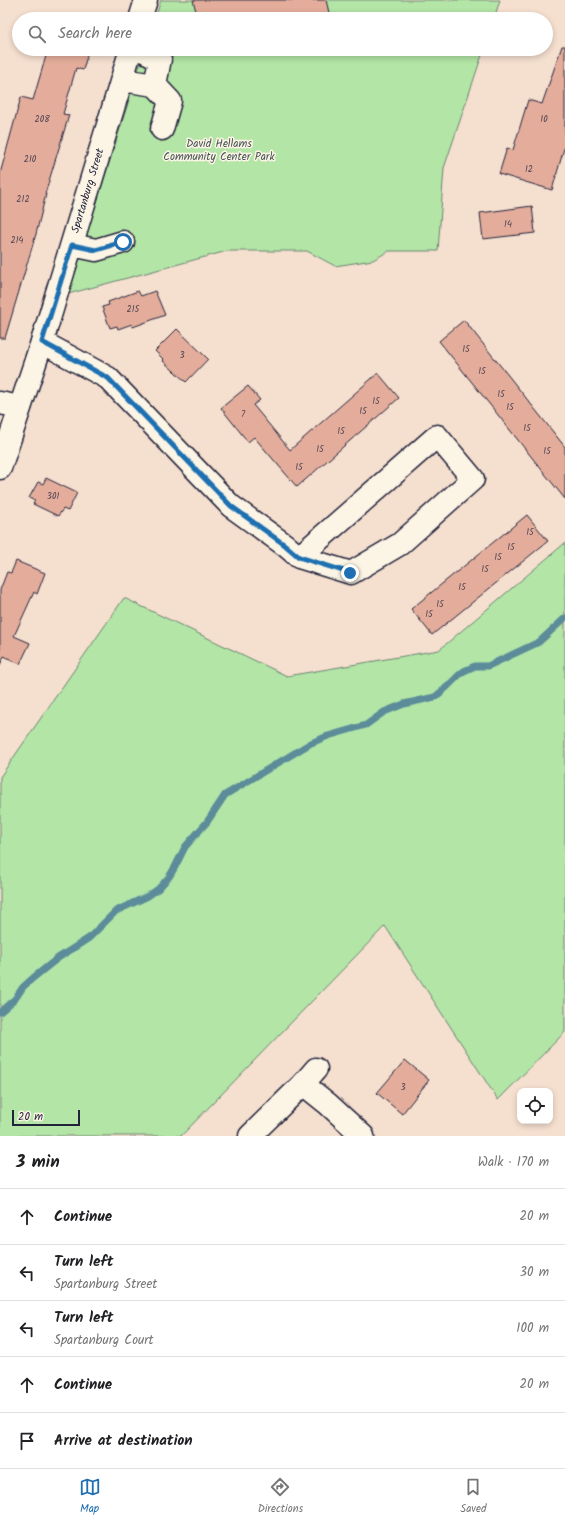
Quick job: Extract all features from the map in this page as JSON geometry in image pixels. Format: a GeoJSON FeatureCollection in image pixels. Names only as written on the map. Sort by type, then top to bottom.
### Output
{"type":"FeatureCollection","features":[{"type":"Feature","properties":{"kind":"street"},"geometry":{"type":"LineString","coordinates":[[142,12],[146,0]]}},
{"type":"Feature","properties":{"kind":"street","name":"Spartanburg Street"},"geometry":{"type":"LineString","coordinates":[[0,468],[10,405],[42,342],[130,56]]}},
{"type":"Feature","properties":{"kind":"street"},"geometry":{"type":"LineString","coordinates":[[154,56],[160,59],[155,85]]}},
{"type":"Feature","properties":{"kind":"street"},"geometry":{"type":"LineString","coordinates":[[122,80],[155,85],[170,101],[162,129]]}},
{"type":"Feature","properties":{"kind":"street"},"geometry":{"type":"LineString","coordinates":[[72,245],[96,250],[123,242]]}},
{"type":"Feature","properties":{"kind":"street"},"geometry":{"type":"LineString","coordinates":[[42,342],[108,378],[231,506],[299,557],[350,573],[400,544],[473,479],[437,436],[299,557]]}},
{"type":"Feature","properties":{"kind":"street"},"geometry":{"type":"LineString","coordinates":[[250,1136],[310,1076],[328,1104],[355,1133]]}},
{"type":"Feature","properties":{"kind":"green space"},"geometry":{"type":"Polygon","coordinates":[[[161,0],[500,0],[496,12],[157,12],[161,0]]]}},
{"type":"Feature","properties":{"kind":"green space","name":"David Hellams Community Center Park"},"geometry":{"type":"Polygon","coordinates":[[[143,56],[482,56],[444,168],[438,251],[389,251],[373,260],[335,266],[307,251],[227,251],[68,294],[143,56]]]}},
{"type":"Feature","properties":{"kind":"green space"},"geometry":{"type":"Polygon","coordinates":[[[565,543],[565,1032],[498,1100],[385,926],[181,1136],[0,1136],[0,777],[124,598],[287,676],[439,650],[565,543]]]}},
{"type":"Feature","properties":{"kind":"building"},"geometry":{"type":"Polygon","coordinates":[[[193,0],[326,0],[329,12],[196,12],[193,0]]]}},
{"type":"Feature","properties":{"kind":"building"},"geometry":{"type":"Polygon","coordinates":[[[562,46],[565,46],[565,145],[552,190],[499,174],[507,148],[513,150],[528,100],[542,104],[562,46]]]}},
{"type":"Feature","properties":{"kind":"building"},"geometry":{"type":"Polygon","coordinates":[[[46,56],[87,56],[83,70],[76,68],[63,114],[69,115],[45,194],[36,234],[5,338],[0,338],[0,174],[21,97],[33,100],[46,56]]]}},
{"type":"Feature","properties":{"kind":"building"},"geometry":{"type":"Polygon","coordinates":[[[532,206],[535,233],[483,239],[480,213],[532,206]]]}},
{"type":"Feature","properties":{"kind":"building"},"geometry":{"type":"Polygon","coordinates":[[[138,291],[141,296],[155,291],[165,315],[133,327],[132,324],[118,329],[117,326],[110,328],[102,307],[109,305],[108,302],[138,291]]]}},
{"type":"Feature","properties":{"kind":"building"},"geometry":{"type":"Polygon","coordinates":[[[464,320],[565,447],[565,499],[439,341],[464,320]]]}},
{"type":"Feature","properties":{"kind":"building"},"geometry":{"type":"Polygon","coordinates":[[[177,329],[208,359],[186,382],[163,361],[164,360],[155,351],[177,329]]]}},
{"type":"Feature","properties":{"kind":"building"},"geometry":{"type":"Polygon","coordinates":[[[378,373],[399,398],[297,487],[254,437],[248,442],[221,408],[248,386],[260,400],[253,405],[290,450],[378,373]]]}},
{"type":"Feature","properties":{"kind":"building"},"geometry":{"type":"Polygon","coordinates":[[[46,478],[77,493],[68,511],[63,509],[58,516],[33,504],[35,501],[29,498],[38,482],[43,484],[46,478]]]}},
{"type":"Feature","properties":{"kind":"building"},"geometry":{"type":"Polygon","coordinates":[[[527,515],[548,541],[432,635],[411,609],[527,515]]]}},
{"type":"Feature","properties":{"kind":"building"},"geometry":{"type":"Polygon","coordinates":[[[16,561],[45,573],[37,594],[34,592],[14,636],[30,643],[20,664],[4,656],[0,665],[0,590],[7,572],[11,573],[16,561]]]}},
{"type":"Feature","properties":{"kind":"building"},"geometry":{"type":"Polygon","coordinates":[[[405,1060],[429,1080],[402,1114],[377,1093],[405,1060]]]}},
{"type":"Feature","properties":{"kind":"waterway"},"geometry":{"type":"LineString","coordinates":[[0,1012],[15,999],[23,987],[33,978],[58,958],[89,938],[116,911],[148,896],[158,889],[169,877],[185,847],[207,822],[225,795],[311,743],[328,736],[366,725],[384,712],[404,704],[435,697],[464,671],[475,666],[488,666],[539,642],[565,618]]}},
{"type":"Feature","properties":{"kind":"route"},"geometry":{"type":"LineString","coordinates":[[123,242],[96,250],[72,245],[42,342],[108,378],[231,506],[299,557],[350,573]]}}]}
